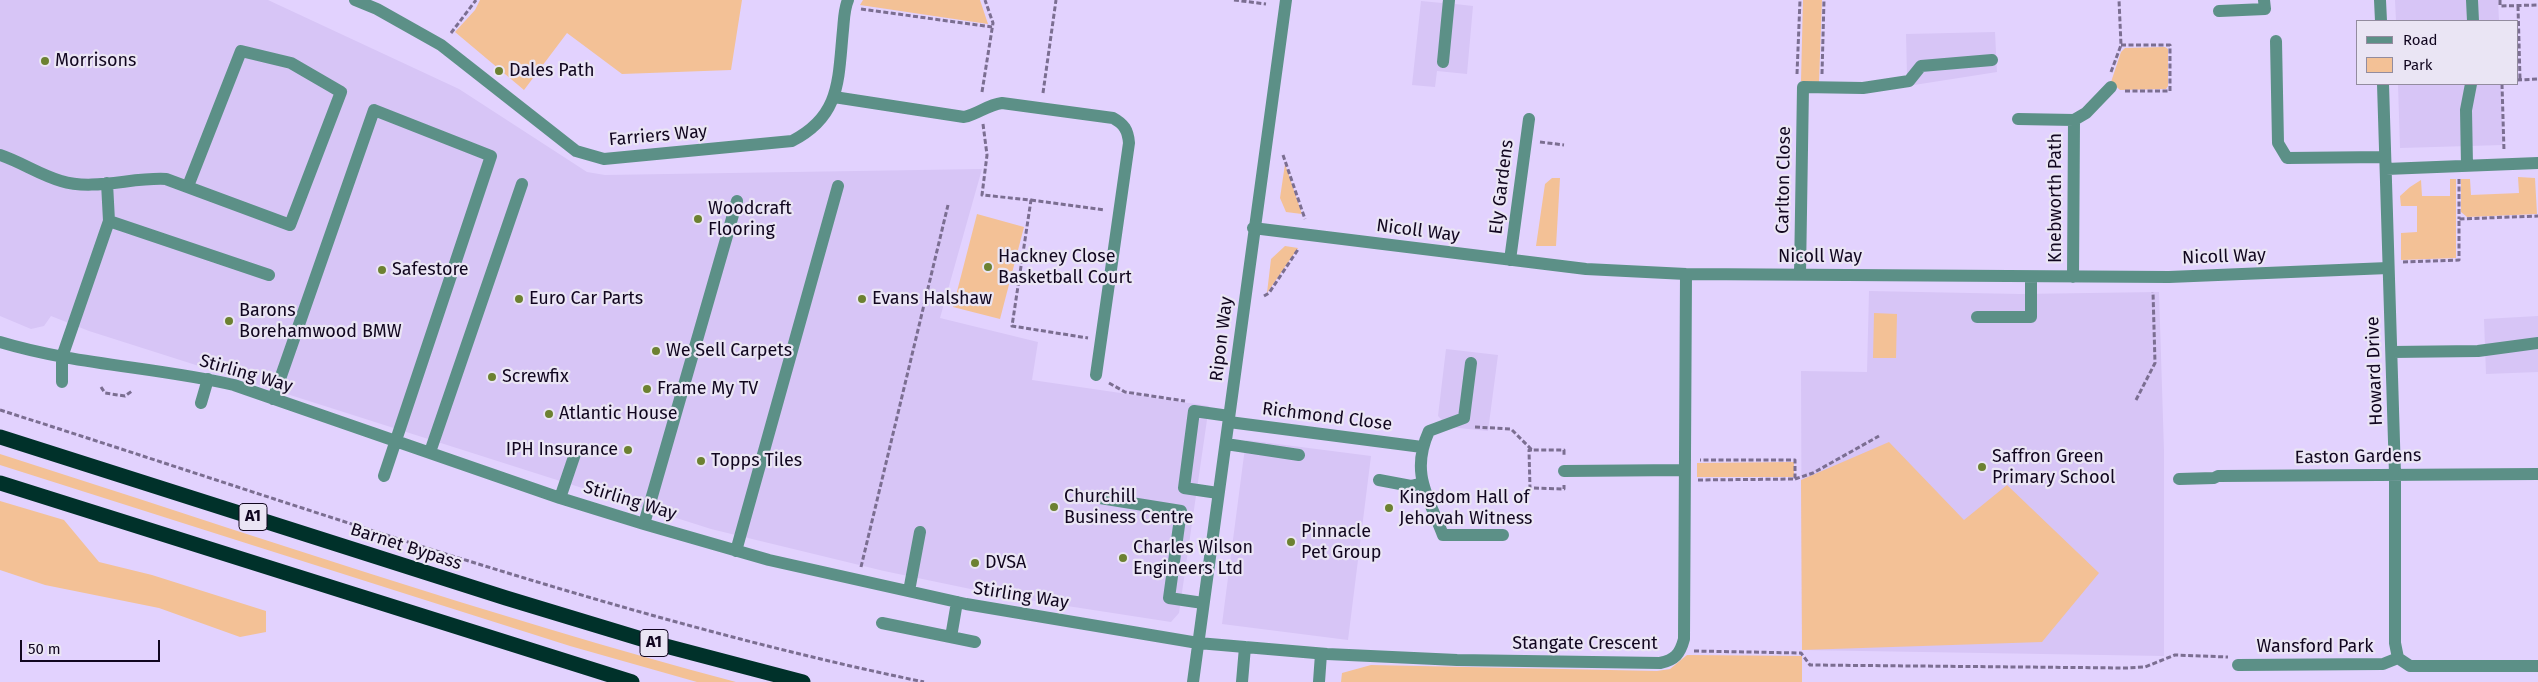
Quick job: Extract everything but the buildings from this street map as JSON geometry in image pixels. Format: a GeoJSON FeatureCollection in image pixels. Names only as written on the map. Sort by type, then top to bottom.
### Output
{"type":"FeatureCollection","features":[{"type":"Feature","properties":{"kind":"highway","name":"Barnet Bypass"},"geometry":{"type":"LineString","coordinates":[[0,437],[539,608],[667,646],[803,682]]}},
{"type":"Feature","properties":{"kind":"highway"},"geometry":{"type":"LineString","coordinates":[[0,483],[632,682]]}},
{"type":"Feature","properties":{"kind":"street","name":"Farriers Way"},"geometry":{"type":"LineString","coordinates":[[355,0],[378,4],[440,45],[576,151],[604,159],[792,142],[817,125],[825,116],[834,98],[847,3]]}},
{"type":"Feature","properties":{"kind":"street","name":"Ripon Way"},"geometry":{"type":"LineString","coordinates":[[1193,682],[1226,444],[1253,228],[1286,0]]}},
{"type":"Feature","properties":{"kind":"street"},"geometry":{"type":"LineString","coordinates":[[1443,62],[1449,0]]}},
{"type":"Feature","properties":{"kind":"street"},"geometry":{"type":"LineString","coordinates":[[2219,11],[2265,9],[2264,0]]}},
{"type":"Feature","properties":{"kind":"street"},"geometry":{"type":"LineString","coordinates":[[2380,0],[2381,20]]}},
{"type":"Feature","properties":{"kind":"street"},"geometry":{"type":"LineString","coordinates":[[2472,0],[2473,20]]}},
{"type":"Feature","properties":{"kind":"street"},"geometry":{"type":"LineString","coordinates":[[2276,41],[2278,143],[2287,158],[2463,165],[2538,163]]}},
{"type":"Feature","properties":{"kind":"street"},"geometry":{"type":"LineString","coordinates":[[0,155],[62,181],[107,183],[150,178],[166,179],[290,225],[341,92],[291,63],[241,51],[188,186]]}},
{"type":"Feature","properties":{"kind":"street"},"geometry":{"type":"LineString","coordinates":[[1803,87],[1863,88],[1909,81],[1921,66],[1992,60]]}},
{"type":"Feature","properties":{"kind":"street","name":"Howard Drive"},"geometry":{"type":"LineString","coordinates":[[2383,85],[2396,474],[2395,643],[2398,658]]}},
{"type":"Feature","properties":{"kind":"street"},"geometry":{"type":"LineString","coordinates":[[2463,165],[2466,110],[2471,85]]}},
{"type":"Feature","properties":{"kind":"street","name":"Carlton Close"},"geometry":{"type":"LineString","coordinates":[[1800,274],[1803,87]]}},
{"type":"Feature","properties":{"kind":"street","name":"Knebworth Path"},"geometry":{"type":"LineString","coordinates":[[2018,119],[2074,120],[2086,113],[2111,87]]}},
{"type":"Feature","properties":{"kind":"street"},"geometry":{"type":"LineString","coordinates":[[834,98],[964,117],[992,104],[1002,104],[1113,118],[1122,123],[1128,132],[1129,143],[1096,374]]}},
{"type":"Feature","properties":{"kind":"street"},"geometry":{"type":"LineString","coordinates":[[273,399],[374,110],[491,156],[384,476]]}},
{"type":"Feature","properties":{"kind":"street","name":"Ely Gardens"},"geometry":{"type":"LineString","coordinates":[[1510,260],[1529,119]]}},
{"type":"Feature","properties":{"kind":"street","name":"Knebworth Path"},"geometry":{"type":"LineString","coordinates":[[2073,277],[2074,120]]}},
{"type":"Feature","properties":{"kind":"street"},"geometry":{"type":"LineString","coordinates":[[62,382],[62,357],[109,221],[107,183]]}},
{"type":"Feature","properties":{"kind":"street"},"geometry":{"type":"LineString","coordinates":[[430,452],[522,184]]}},
{"type":"Feature","properties":{"kind":"street"},"geometry":{"type":"LineString","coordinates":[[736,551],[838,186]]}},
{"type":"Feature","properties":{"kind":"street"},"geometry":{"type":"LineString","coordinates":[[644,524],[737,201]]}},
{"type":"Feature","properties":{"kind":"street"},"geometry":{"type":"LineString","coordinates":[[109,221],[270,275]]}},
{"type":"Feature","properties":{"kind":"street","name":"Nicoll Way"},"geometry":{"type":"LineString","coordinates":[[1253,228],[1586,269],[1686,274],[2030,277],[2152,276],[2388,265]]}},
{"type":"Feature","properties":{"kind":"street","name":"Stangate Crescent"},"geometry":{"type":"LineString","coordinates":[[1198,643],[1322,654],[1457,660],[1660,663],[1669,661],[1681,650],[1684,639],[1686,274]]}},
{"type":"Feature","properties":{"kind":"street"},"geometry":{"type":"LineString","coordinates":[[1977,317],[2030,317],[2030,277]]}},
{"type":"Feature","properties":{"kind":"street","name":"Stirling Way"},"geometry":{"type":"LineString","coordinates":[[0,342],[62,357],[208,379],[430,452],[560,498],[736,551],[858,582],[958,602],[1198,643]]}},
{"type":"Feature","properties":{"kind":"street"},"geometry":{"type":"LineString","coordinates":[[2392,352],[2478,351],[2538,343]]}},
{"type":"Feature","properties":{"kind":"street"},"geometry":{"type":"LineString","coordinates":[[1471,363],[1464,418],[1429,431],[1422,447],[1420,476],[1443,535],[1502,535]]}},
{"type":"Feature","properties":{"kind":"street"},"geometry":{"type":"LineString","coordinates":[[201,403],[208,379]]}},
{"type":"Feature","properties":{"kind":"street","name":"Richmond Close"},"geometry":{"type":"LineString","coordinates":[[1218,493],[1184,488],[1194,411],[1229,419],[1422,447]]}},
{"type":"Feature","properties":{"kind":"street"},"geometry":{"type":"LineString","coordinates":[[1226,444],[1299,455]]}},
{"type":"Feature","properties":{"kind":"street"},"geometry":{"type":"LineString","coordinates":[[560,498],[576,451]]}},
{"type":"Feature","properties":{"kind":"street"},"geometry":{"type":"LineString","coordinates":[[1564,470],[1684,470]]}},
{"type":"Feature","properties":{"kind":"street","name":"Easton Gardens"},"geometry":{"type":"LineString","coordinates":[[2179,479],[2214,478],[2218,476],[2538,474]]}},
{"type":"Feature","properties":{"kind":"street"},"geometry":{"type":"LineString","coordinates":[[1378,480],[1411,486],[1423,483]]}},
{"type":"Feature","properties":{"kind":"street"},"geometry":{"type":"LineString","coordinates":[[1100,498],[1181,511],[1169,598],[1204,603]]}},
{"type":"Feature","properties":{"kind":"street"},"geometry":{"type":"LineString","coordinates":[[909,591],[920,532]]}},
{"type":"Feature","properties":{"kind":"street"},"geometry":{"type":"LineString","coordinates":[[951,637],[958,602]]}},
{"type":"Feature","properties":{"kind":"street"},"geometry":{"type":"LineString","coordinates":[[882,623],[975,642]]}},
{"type":"Feature","properties":{"kind":"street"},"geometry":{"type":"LineString","coordinates":[[1242,682],[1245,647]]}},
{"type":"Feature","properties":{"kind":"street"},"geometry":{"type":"LineString","coordinates":[[1319,682],[1322,654]]}},
{"type":"Feature","properties":{"kind":"street","name":"Wansford Park"},"geometry":{"type":"LineString","coordinates":[[2238,665],[2382,664],[2398,658],[2410,666],[2538,666]]}},
{"type":"Feature","properties":{"kind":"path"},"geometry":{"type":"LineString","coordinates":[[440,45],[476,0]]}},
{"type":"Feature","properties":{"kind":"path"},"geometry":{"type":"LineString","coordinates":[[985,0],[992,28],[978,112],[983,123],[987,155],[982,195],[1119,212]]}},
{"type":"Feature","properties":{"kind":"path"},"geometry":{"type":"LineString","coordinates":[[1041,108],[1056,0]]}},
{"type":"Feature","properties":{"kind":"path"},"geometry":{"type":"LineString","coordinates":[[1234,0],[1266,4]]}},
{"type":"Feature","properties":{"kind":"path"},"geometry":{"type":"LineString","coordinates":[[1800,0],[1797,80],[1803,87]]}},
{"type":"Feature","properties":{"kind":"path"},"geometry":{"type":"LineString","coordinates":[[1822,87],[1824,0]]}},
{"type":"Feature","properties":{"kind":"path"},"geometry":{"type":"LineString","coordinates":[[2119,0],[2121,45],[2106,82],[2116,92],[2170,91],[2170,45],[2121,45]]}},
{"type":"Feature","properties":{"kind":"path"},"geometry":{"type":"LineString","coordinates":[[2500,0],[2500,6],[2538,5]]}},
{"type":"Feature","properties":{"kind":"path"},"geometry":{"type":"LineString","coordinates":[[847,3],[992,28]]}},
{"type":"Feature","properties":{"kind":"path"},"geometry":{"type":"LineString","coordinates":[[2518,6],[2519,80],[2538,79]]}},
{"type":"Feature","properties":{"kind":"path"},"geometry":{"type":"LineString","coordinates":[[2502,85],[2505,164]]}},
{"type":"Feature","properties":{"kind":"path"},"geometry":{"type":"LineString","coordinates":[[1526,140],[1564,145]]}},
{"type":"Feature","properties":{"kind":"path"},"geometry":{"type":"LineString","coordinates":[[1283,155],[1305,219]]}},
{"type":"Feature","properties":{"kind":"path"},"geometry":{"type":"LineString","coordinates":[[2388,265],[2459,260],[2459,219],[2463,165]]}},
{"type":"Feature","properties":{"kind":"path"},"geometry":{"type":"LineString","coordinates":[[1031,200],[1012,326],[1101,340]]}},
{"type":"Feature","properties":{"kind":"path"},"geometry":{"type":"LineString","coordinates":[[858,582],[948,205]]}},
{"type":"Feature","properties":{"kind":"path"},"geometry":{"type":"LineString","coordinates":[[2459,219],[2538,216]]}},
{"type":"Feature","properties":{"kind":"path"},"geometry":{"type":"LineString","coordinates":[[1264,296],[1268,293],[1301,244]]}},
{"type":"Feature","properties":{"kind":"path"},"geometry":{"type":"LineString","coordinates":[[2136,400],[2155,363],[2152,276]]}},
{"type":"Feature","properties":{"kind":"path"},"geometry":{"type":"LineString","coordinates":[[1096,374],[1125,392],[1192,402]]}},
{"type":"Feature","properties":{"kind":"path"},"geometry":{"type":"LineString","coordinates":[[101,387],[105,393],[125,396],[132,391]]}},
{"type":"Feature","properties":{"kind":"path"},"geometry":{"type":"LineString","coordinates":[[0,410],[557,587],[739,640],[924,682]]}},
{"type":"Feature","properties":{"kind":"path"},"geometry":{"type":"LineString","coordinates":[[1464,418],[1471,426],[1511,429],[1532,450],[1564,450],[1564,489],[1530,488],[1529,450],[1532,450]]}},
{"type":"Feature","properties":{"kind":"path"},"geometry":{"type":"LineString","coordinates":[[1684,470],[1795,479],[1814,474],[1879,436]]}},
{"type":"Feature","properties":{"kind":"path"},"geometry":{"type":"LineString","coordinates":[[1684,470],[1795,460],[1795,479]]}},
{"type":"Feature","properties":{"kind":"path"},"geometry":{"type":"LineString","coordinates":[[1681,650],[1801,653],[1810,665],[2126,668],[2145,667],[2175,655],[2232,657],[2238,665]]}},
{"type":"Feature","properties":{"kind":"shaded area"},"geometry":{"type":"Polygon","coordinates":[[[0,0],[268,0],[459,89],[587,172],[605,175],[982,169],[940,318],[1038,342],[1032,380],[1209,406],[1179,613],[1171,622],[1009,597],[884,571],[711,529],[89,331],[51,316],[44,326],[31,329],[0,316],[0,0]]]}},
{"type":"Feature","properties":{"kind":"shaded area"},"geometry":{"type":"Polygon","coordinates":[[[1443,0],[1455,0],[1455,4],[1473,6],[1467,74],[1437,71],[1435,87],[1412,85],[1421,1],[1442,3],[1443,0]]]}},
{"type":"Feature","properties":{"kind":"shaded area"},"geometry":{"type":"Polygon","coordinates":[[[2395,0],[2498,0],[2499,20],[2396,20],[2395,0]]]}},
{"type":"Feature","properties":{"kind":"shaded area"},"geometry":{"type":"Polygon","coordinates":[[[1995,32],[1997,72],[1863,93],[1862,83],[1907,76],[1906,34],[1995,32]]]}},
{"type":"Feature","properties":{"kind":"shaded area"},"geometry":{"type":"Polygon","coordinates":[[[2398,85],[2501,85],[2503,145],[2400,148],[2398,85]]]}},
{"type":"Feature","properties":{"kind":"shaded area","name":"Saffron Green Primary School"},"geometry":{"type":"Polygon","coordinates":[[[1869,291],[2020,294],[2159,292],[2164,451],[2164,656],[1802,650],[1801,371],[1867,372],[1869,291]]]}},
{"type":"Feature","properties":{"kind":"shaded area"},"geometry":{"type":"Polygon","coordinates":[[[2538,316],[2538,372],[2486,374],[2484,319],[2538,316]]]}},
{"type":"Feature","properties":{"kind":"shaded area"},"geometry":{"type":"Polygon","coordinates":[[[1446,349],[1498,355],[1488,431],[1449,427],[1438,416],[1446,349]]]}},
{"type":"Feature","properties":{"kind":"shaded area"},"geometry":{"type":"Polygon","coordinates":[[[1246,440],[1371,456],[1348,640],[1222,624],[1246,440]]]}},
{"type":"Feature","properties":{"kind":"green space"},"geometry":{"type":"Polygon","coordinates":[[[480,0],[742,0],[731,70],[622,74],[567,33],[524,90],[455,32],[475,10],[480,0]]]}},
{"type":"Feature","properties":{"kind":"green space"},"geometry":{"type":"Polygon","coordinates":[[[863,0],[980,0],[988,24],[860,5],[863,0]]]}},
{"type":"Feature","properties":{"kind":"green space"},"geometry":{"type":"Polygon","coordinates":[[[1803,0],[1822,0],[1819,82],[1801,81],[1803,0]]]}},
{"type":"Feature","properties":{"kind":"green space"},"geometry":{"type":"Polygon","coordinates":[[[2165,47],[2168,49],[2168,86],[2166,89],[2120,90],[2111,82],[2121,52],[2125,48],[2165,47]]]}},
{"type":"Feature","properties":{"kind":"green space"},"geometry":{"type":"Polygon","coordinates":[[[1285,164],[1302,214],[1286,212],[1280,198],[1285,164]]]}},
{"type":"Feature","properties":{"kind":"green space"},"geometry":{"type":"Polygon","coordinates":[[[2518,177],[2535,178],[2537,214],[2467,217],[2461,212],[2461,179],[2470,179],[2471,195],[2519,193],[2518,177]]]}},
{"type":"Feature","properties":{"kind":"green space"},"geometry":{"type":"Polygon","coordinates":[[[1552,178],[1560,178],[1556,246],[1536,246],[1545,184],[1552,178]]]}},
{"type":"Feature","properties":{"kind":"green space"},"geometry":{"type":"Polygon","coordinates":[[[2450,179],[2456,179],[2456,258],[2401,260],[2401,233],[2417,232],[2417,206],[2401,206],[2400,196],[2421,180],[2422,196],[2450,196],[2450,179]]]}},
{"type":"Feature","properties":{"kind":"green space","name":"Hackney Close Basketball Court"},"geometry":{"type":"Polygon","coordinates":[[[977,214],[1024,227],[1000,319],[953,307],[977,214]]]}},
{"type":"Feature","properties":{"kind":"green space"},"geometry":{"type":"Polygon","coordinates":[[[1285,246],[1298,248],[1267,293],[1271,259],[1285,246]]]}},
{"type":"Feature","properties":{"kind":"green space"},"geometry":{"type":"Polygon","coordinates":[[[1874,313],[1897,314],[1896,358],[1873,358],[1874,313]]]}},
{"type":"Feature","properties":{"kind":"green space"},"geometry":{"type":"Polygon","coordinates":[[[1889,442],[1964,520],[2007,485],[2099,573],[2042,642],[1802,650],[1801,480],[1889,442]]]}},
{"type":"Feature","properties":{"kind":"green space"},"geometry":{"type":"Polygon","coordinates":[[[0,454],[551,630],[736,682],[697,682],[570,646],[0,465],[0,454]]]}},
{"type":"Feature","properties":{"kind":"green space"},"geometry":{"type":"Polygon","coordinates":[[[1794,462],[1794,477],[1697,477],[1697,463],[1794,462]]]}},
{"type":"Feature","properties":{"kind":"green space"},"geometry":{"type":"Polygon","coordinates":[[[0,501],[64,520],[99,562],[152,575],[266,611],[266,632],[240,637],[159,608],[45,585],[0,570],[0,501]]]}},
{"type":"Feature","properties":{"kind":"green space"},"geometry":{"type":"Polygon","coordinates":[[[1687,655],[1802,656],[1802,682],[1341,682],[1342,673],[1371,665],[1657,671],[1670,669],[1687,655]]]}},
{"type":"Feature","properties":{"kind":"place","name":"Morrisons"},"geometry":{"type":"Point","coordinates":[45,61]}},
{"type":"Feature","properties":{"kind":"place","name":"Dales Path"},"geometry":{"type":"Point","coordinates":[499,71]}},
{"type":"Feature","properties":{"kind":"place","name":"Woodcraft Flooring"},"geometry":{"type":"Point","coordinates":[698,219]}},
{"type":"Feature","properties":{"kind":"place","name":"Hackney Close Basketball Court"},"geometry":{"type":"Point","coordinates":[988,267]}},
{"type":"Feature","properties":{"kind":"place","name":"Safestore"},"geometry":{"type":"Point","coordinates":[382,270]}},
{"type":"Feature","properties":{"kind":"place","name":"Euro Car Parts"},"geometry":{"type":"Point","coordinates":[519,299]}},
{"type":"Feature","properties":{"kind":"place","name":"Evans Halshaw"},"geometry":{"type":"Point","coordinates":[862,299]}},
{"type":"Feature","properties":{"kind":"place","name":"Barons Borehamwood BMW"},"geometry":{"type":"Point","coordinates":[229,321]}},
{"type":"Feature","properties":{"kind":"place","name":"We Sell Carpets"},"geometry":{"type":"Point","coordinates":[656,351]}},
{"type":"Feature","properties":{"kind":"place","name":"Screwfix"},"geometry":{"type":"Point","coordinates":[492,377]}},
{"type":"Feature","properties":{"kind":"place","name":"Frame My TV"},"geometry":{"type":"Point","coordinates":[647,389]}},
{"type":"Feature","properties":{"kind":"place","name":"Atlantic House"},"geometry":{"type":"Point","coordinates":[549,414]}},
{"type":"Feature","properties":{"kind":"place","name":"IPH Insurance"},"geometry":{"type":"Point","coordinates":[628,450]}},
{"type":"Feature","properties":{"kind":"place","name":"Topps Tiles"},"geometry":{"type":"Point","coordinates":[701,461]}},
{"type":"Feature","properties":{"kind":"place","name":"Saffron Green Primary School"},"geometry":{"type":"Point","coordinates":[1982,467]}},
{"type":"Feature","properties":{"kind":"place","name":"Churchill Business Centre"},"geometry":{"type":"Point","coordinates":[1054,507]}},
{"type":"Feature","properties":{"kind":"place","name":"Kingdom Hall of Jehovah Witness"},"geometry":{"type":"Point","coordinates":[1389,508]}},
{"type":"Feature","properties":{"kind":"place","name":"Pinnacle Pet Group"},"geometry":{"type":"Point","coordinates":[1291,542]}},
{"type":"Feature","properties":{"kind":"place","name":"Charles Wilson Engineers Ltd"},"geometry":{"type":"Point","coordinates":[1123,558]}},
{"type":"Feature","properties":{"kind":"place","name":"DVSA"},"geometry":{"type":"Point","coordinates":[975,563]}}]}
